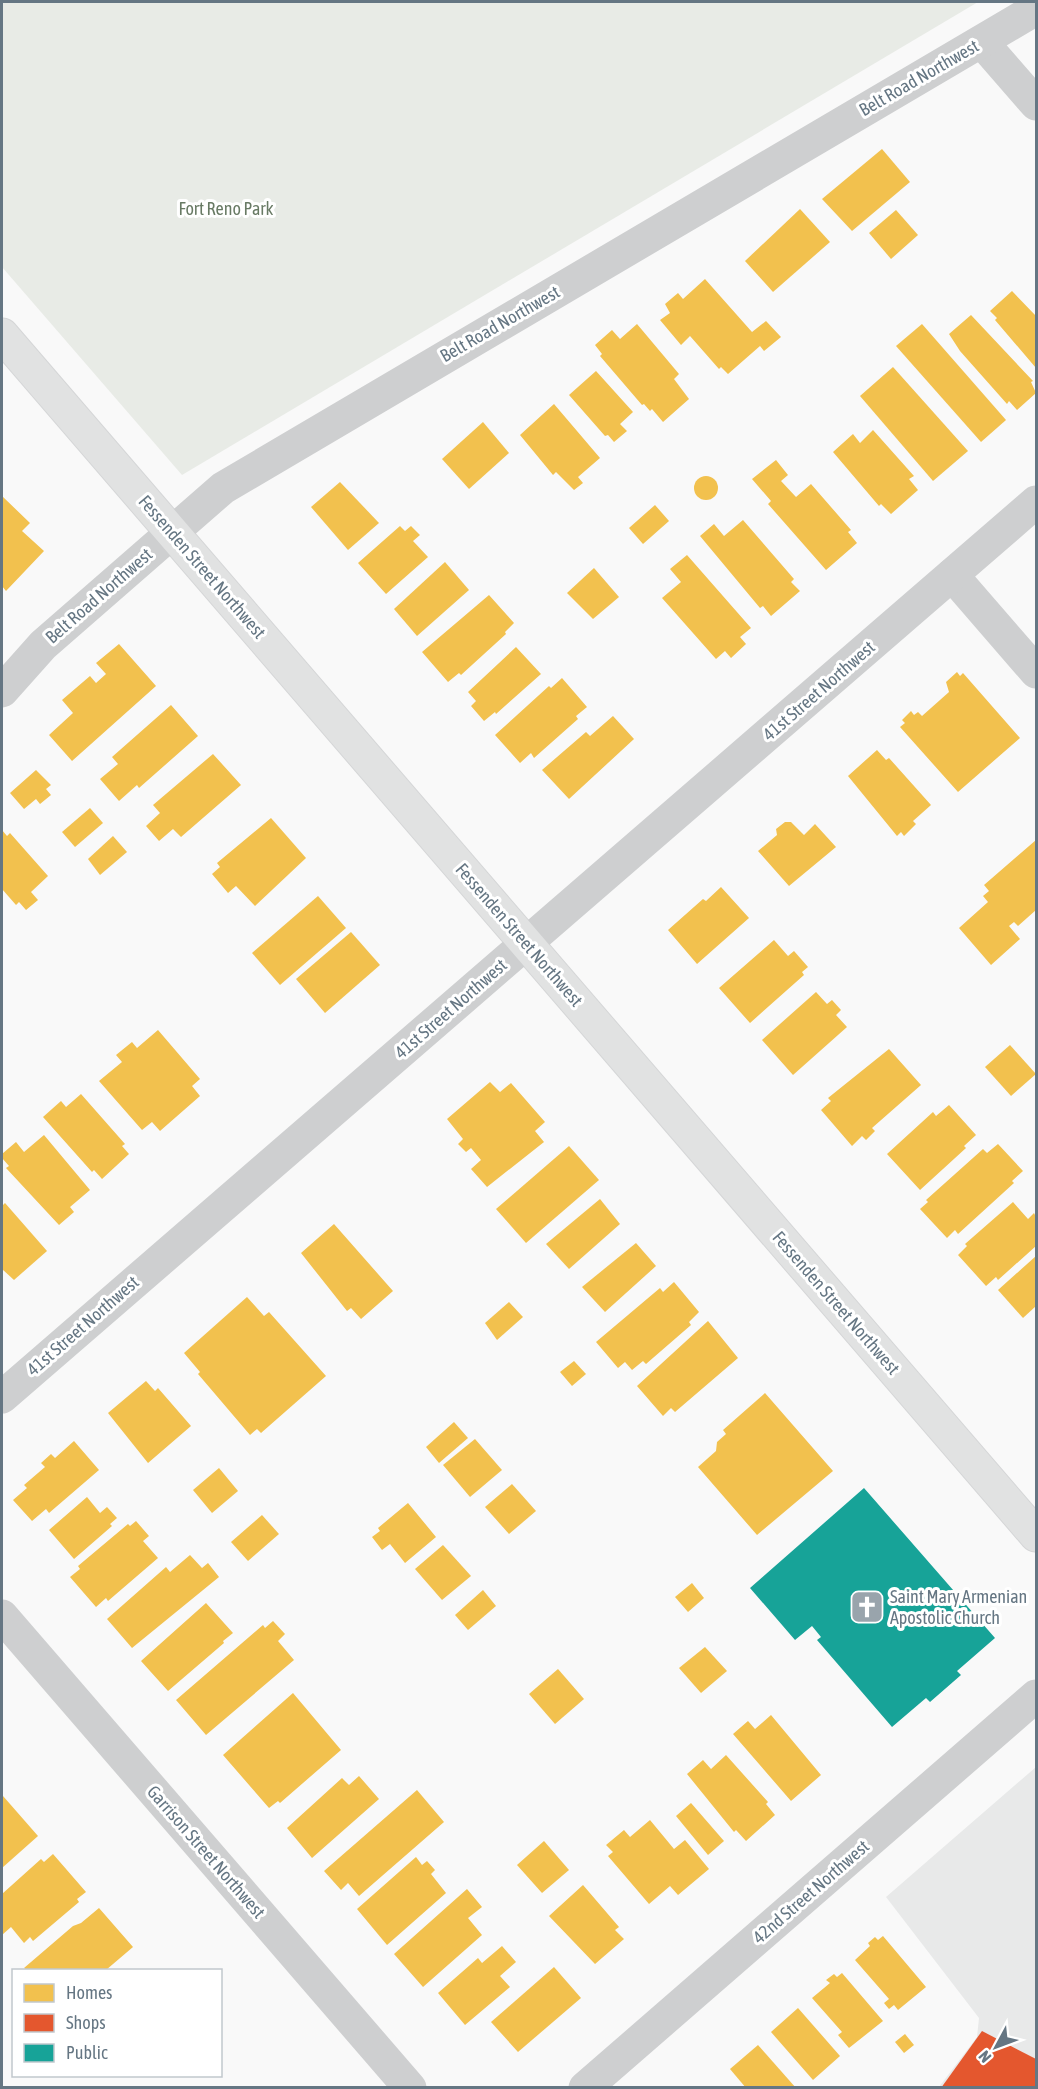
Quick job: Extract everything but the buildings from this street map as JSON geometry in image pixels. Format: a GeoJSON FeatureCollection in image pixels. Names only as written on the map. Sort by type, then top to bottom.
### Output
{"type":"FeatureCollection","features":[{"type":"Feature","properties":{"kind":"street","name":"Belt Road Northwest"},"geometry":{"type":"LineString","coordinates":[[2,691],[43,645],[223,488],[1036,9]]}},
{"type":"Feature","properties":{"kind":"street"},"geometry":{"type":"LineString","coordinates":[[982,42],[1036,104]]}},
{"type":"Feature","properties":{"kind":"street","name":"Fessenden Street Northwest"},"geometry":{"type":"LineString","coordinates":[[2,335],[1036,1535]]}},
{"type":"Feature","properties":{"kind":"street","name":"41st Street Northwest"},"geometry":{"type":"LineString","coordinates":[[2,1397],[1036,502]]}},
{"type":"Feature","properties":{"kind":"street"},"geometry":{"type":"LineString","coordinates":[[952,575],[1036,672]]}},
{"type":"Feature","properties":{"kind":"street","name":"Garrison Street Northwest"},"geometry":{"type":"LineString","coordinates":[[2,1616],[411,2088]]}},
{"type":"Feature","properties":{"kind":"street","name":"42nd Street Northwest"},"geometry":{"type":"LineString","coordinates":[[585,2088],[1036,1696]]}},
{"type":"Feature","properties":{"kind":"shaded area"},"geometry":{"type":"Polygon","coordinates":[[[1036,1767],[1036,2087],[939,2087],[977,2037],[979,2018],[886,1897],[1036,1767]]]}},
{"type":"Feature","properties":{"kind":"green space","name":"Fort Reno Park"},"geometry":{"type":"Polygon","coordinates":[[[3,2],[978,2],[182,475],[2,267],[3,2]]]}},
{"type":"Feature","properties":{"kind":"place","name":"Saint Mary Armenian Apostolic Church"},"geometry":{"type":"Point","coordinates":[867,1607]}}]}
